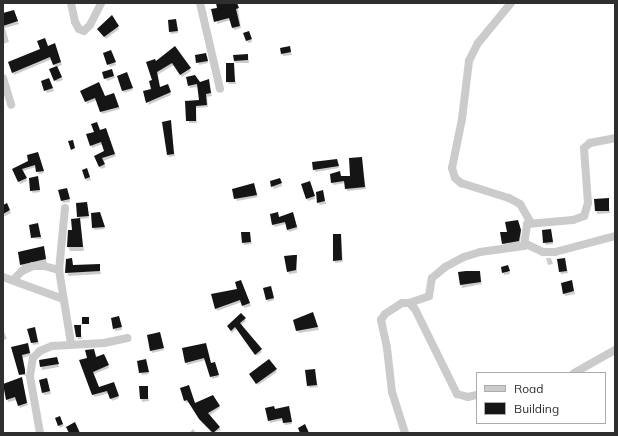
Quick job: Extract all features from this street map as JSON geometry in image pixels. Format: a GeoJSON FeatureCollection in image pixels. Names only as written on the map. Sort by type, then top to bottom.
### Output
{"type":"FeatureCollection","features":[{"type":"Feature","properties":{"kind":"street"},"geometry":{"type":"LineString","coordinates":[[71,3],[75,22],[79,29],[84,31],[90,25],[101,3]]}},
{"type":"Feature","properties":{"kind":"street"},"geometry":{"type":"LineString","coordinates":[[200,3],[220,88]]}},
{"type":"Feature","properties":{"kind":"street"},"geometry":{"type":"LineString","coordinates":[[511,3],[478,43],[469,61],[462,119],[452,168],[455,178],[461,183],[509,198],[520,204],[531,223]]}},
{"type":"Feature","properties":{"kind":"street"},"geometry":{"type":"LineString","coordinates":[[3,78],[11,105]]}},
{"type":"Feature","properties":{"kind":"street"},"geometry":{"type":"LineString","coordinates":[[526,244],[525,227],[531,223],[573,220],[584,216],[588,203],[584,148],[590,143],[615,138]]}},
{"type":"Feature","properties":{"kind":"street"},"geometry":{"type":"LineString","coordinates":[[65,208],[59,270],[71,343]]}},
{"type":"Feature","properties":{"kind":"street"},"geometry":{"type":"LineString","coordinates":[[405,433],[392,392],[387,348],[381,320],[396,306],[429,296],[432,278],[453,262],[480,252],[508,250],[526,244],[543,252],[555,252],[615,236]]}},
{"type":"Feature","properties":{"kind":"street"},"geometry":{"type":"LineString","coordinates":[[13,280],[22,271],[33,266],[44,266],[59,270]]}},
{"type":"Feature","properties":{"kind":"street"},"geometry":{"type":"LineString","coordinates":[[3,277],[63,299]]}},
{"type":"Feature","properties":{"kind":"street"},"geometry":{"type":"LineString","coordinates":[[409,303],[415,309],[457,394],[468,397],[476,395]]}},
{"type":"Feature","properties":{"kind":"street"},"geometry":{"type":"LineString","coordinates":[[40,433],[30,376],[30,363],[40,351],[71,343],[104,343],[127,338]]}},
{"type":"Feature","properties":{"kind":"street"},"geometry":{"type":"LineString","coordinates":[[576,372],[615,350]]}},
{"type":"Feature","properties":{"kind":"building"},"geometry":{"type":"Polygon","coordinates":[[[216,3],[237,3],[239,8],[236,9],[240,26],[232,28],[229,18],[214,22],[211,9],[217,8],[216,3]]]}},
{"type":"Feature","properties":{"kind":"building"},"geometry":{"type":"Polygon","coordinates":[[[14,10],[18,21],[3,26],[3,13],[14,10]]]}},
{"type":"Feature","properties":{"kind":"building"},"geometry":{"type":"Polygon","coordinates":[[[112,15],[119,26],[104,37],[97,29],[112,15]]]}},
{"type":"Feature","properties":{"kind":"building"},"geometry":{"type":"Polygon","coordinates":[[[176,19],[178,31],[169,32],[168,20],[176,19]]]}},
{"type":"Feature","properties":{"kind":"building"},"geometry":{"type":"Polygon","coordinates":[[[249,31],[252,39],[246,41],[243,33],[249,31]]]}},
{"type":"Feature","properties":{"kind":"building"},"geometry":{"type":"Polygon","coordinates":[[[45,38],[48,46],[55,43],[61,62],[53,65],[50,57],[12,73],[8,62],[40,49],[37,41],[45,38]]]}},
{"type":"Feature","properties":{"kind":"building"},"geometry":{"type":"Polygon","coordinates":[[[175,46],[191,68],[180,75],[172,63],[157,72],[160,87],[168,84],[171,92],[146,103],[143,91],[151,89],[149,81],[152,80],[146,62],[155,59],[156,61],[175,46]]]}},
{"type":"Feature","properties":{"kind":"building"},"geometry":{"type":"Polygon","coordinates":[[[290,46],[291,52],[281,54],[280,48],[290,46]]]}},
{"type":"Feature","properties":{"kind":"building"},"geometry":{"type":"Polygon","coordinates":[[[111,50],[116,62],[107,65],[103,53],[111,50]]]}},
{"type":"Feature","properties":{"kind":"building"},"geometry":{"type":"Polygon","coordinates":[[[206,53],[208,61],[196,63],[195,55],[206,53]]]}},
{"type":"Feature","properties":{"kind":"building"},"geometry":{"type":"Polygon","coordinates":[[[248,54],[248,60],[234,61],[233,55],[248,54]]]}},
{"type":"Feature","properties":{"kind":"building"},"geometry":{"type":"Polygon","coordinates":[[[226,63],[234,63],[235,82],[226,82],[226,63]]]}},
{"type":"Feature","properties":{"kind":"building"},"geometry":{"type":"Polygon","coordinates":[[[57,66],[62,77],[54,81],[49,69],[57,66]]]}},
{"type":"Feature","properties":{"kind":"building"},"geometry":{"type":"Polygon","coordinates":[[[112,69],[114,76],[104,79],[102,72],[112,69]]]}},
{"type":"Feature","properties":{"kind":"building"},"geometry":{"type":"Polygon","coordinates":[[[127,72],[133,88],[122,91],[117,76],[127,72]]]}},
{"type":"Feature","properties":{"kind":"building"},"geometry":{"type":"Polygon","coordinates":[[[195,75],[200,82],[209,79],[211,93],[206,94],[207,105],[196,106],[196,121],[186,121],[185,101],[199,100],[197,84],[188,86],[186,77],[195,75]]]}},
{"type":"Feature","properties":{"kind":"building"},"geometry":{"type":"Polygon","coordinates":[[[49,78],[53,88],[44,91],[41,81],[49,78]]]}},
{"type":"Feature","properties":{"kind":"building"},"geometry":{"type":"Polygon","coordinates":[[[99,82],[105,96],[114,93],[119,107],[100,112],[95,98],[85,102],[80,91],[99,82]]]}},
{"type":"Feature","properties":{"kind":"building"},"geometry":{"type":"Polygon","coordinates":[[[171,120],[174,154],[167,155],[162,122],[171,120]]]}},
{"type":"Feature","properties":{"kind":"building"},"geometry":{"type":"Polygon","coordinates":[[[97,122],[100,130],[106,128],[115,154],[102,158],[105,164],[99,167],[94,156],[104,151],[101,142],[90,146],[86,134],[94,132],[91,124],[97,122]]]}},
{"type":"Feature","properties":{"kind":"building"},"geometry":{"type":"Polygon","coordinates":[[[73,140],[75,148],[71,150],[68,141],[73,140]]]}},
{"type":"Feature","properties":{"kind":"building"},"geometry":{"type":"Polygon","coordinates":[[[38,152],[44,171],[36,172],[35,165],[22,169],[27,178],[18,182],[12,169],[28,161],[27,155],[38,152]]]}},
{"type":"Feature","properties":{"kind":"building"},"geometry":{"type":"Polygon","coordinates":[[[362,157],[365,187],[345,189],[344,181],[331,183],[330,174],[340,171],[341,176],[350,176],[349,158],[362,157]]]}},
{"type":"Feature","properties":{"kind":"building"},"geometry":{"type":"Polygon","coordinates":[[[337,159],[339,166],[313,170],[312,162],[337,159]]]}},
{"type":"Feature","properties":{"kind":"building"},"geometry":{"type":"Polygon","coordinates":[[[87,168],[90,177],[85,179],[82,170],[87,168]]]}},
{"type":"Feature","properties":{"kind":"building"},"geometry":{"type":"Polygon","coordinates":[[[38,176],[40,190],[30,191],[29,178],[38,176]]]}},
{"type":"Feature","properties":{"kind":"building"},"geometry":{"type":"Polygon","coordinates":[[[280,178],[282,183],[271,187],[270,181],[280,178]]]}},
{"type":"Feature","properties":{"kind":"building"},"geometry":{"type":"Polygon","coordinates":[[[310,181],[315,196],[306,199],[301,184],[310,181]]]}},
{"type":"Feature","properties":{"kind":"building"},"geometry":{"type":"Polygon","coordinates":[[[254,183],[257,195],[234,199],[232,189],[254,183]]]}},
{"type":"Feature","properties":{"kind":"building"},"geometry":{"type":"Polygon","coordinates":[[[67,188],[70,199],[61,201],[58,190],[67,188]]]}},
{"type":"Feature","properties":{"kind":"building"},"geometry":{"type":"Polygon","coordinates":[[[323,190],[325,201],[317,203],[316,192],[323,190]]]}},
{"type":"Feature","properties":{"kind":"building"},"geometry":{"type":"Polygon","coordinates":[[[609,198],[609,211],[595,211],[594,199],[609,198]]]}},
{"type":"Feature","properties":{"kind":"building"},"geometry":{"type":"Polygon","coordinates":[[[87,202],[89,216],[77,217],[76,203],[87,202]]]}},
{"type":"Feature","properties":{"kind":"building"},"geometry":{"type":"Polygon","coordinates":[[[7,203],[10,210],[3,214],[3,205],[7,203]]]}},
{"type":"Feature","properties":{"kind":"building"},"geometry":{"type":"Polygon","coordinates":[[[100,212],[105,227],[92,228],[91,213],[100,212]]]}},
{"type":"Feature","properties":{"kind":"building"},"geometry":{"type":"Polygon","coordinates":[[[278,212],[279,217],[293,212],[297,227],[287,230],[285,222],[272,225],[270,214],[278,212]]]}},
{"type":"Feature","properties":{"kind":"building"},"geometry":{"type":"Polygon","coordinates":[[[80,218],[83,247],[67,247],[68,230],[72,230],[71,219],[80,218]]]}},
{"type":"Feature","properties":{"kind":"building"},"geometry":{"type":"Polygon","coordinates":[[[518,220],[521,230],[519,241],[502,244],[500,232],[507,232],[505,222],[518,220]]]}},
{"type":"Feature","properties":{"kind":"building"},"geometry":{"type":"Polygon","coordinates":[[[38,223],[41,237],[31,238],[29,225],[38,223]]]}},
{"type":"Feature","properties":{"kind":"building"},"geometry":{"type":"Polygon","coordinates":[[[551,229],[553,242],[543,243],[542,230],[551,229]]]}},
{"type":"Feature","properties":{"kind":"building"},"geometry":{"type":"Polygon","coordinates":[[[241,232],[250,232],[251,242],[242,243],[241,232]]]}},
{"type":"Feature","properties":{"kind":"building"},"geometry":{"type":"Polygon","coordinates":[[[333,234],[341,234],[342,260],[333,261],[333,234]]]}},
{"type":"Feature","properties":{"kind":"building"},"geometry":{"type":"Polygon","coordinates":[[[44,246],[46,259],[20,265],[18,252],[44,246]]]}},
{"type":"Feature","properties":{"kind":"building"},"geometry":{"type":"Polygon","coordinates":[[[297,255],[296,270],[287,272],[284,256],[297,255]]]}},
{"type":"Feature","properties":{"kind":"building"},"geometry":{"type":"Polygon","coordinates":[[[72,258],[73,265],[100,264],[100,271],[65,273],[66,259],[72,258]]]}},
{"type":"Feature","properties":{"kind":"building"},"geometry":{"type":"Polygon","coordinates":[[[565,258],[567,271],[559,272],[557,259],[565,258]]]}},
{"type":"Feature","properties":{"kind":"building"},"geometry":{"type":"Polygon","coordinates":[[[508,265],[510,271],[502,273],[501,267],[508,265]]]}},
{"type":"Feature","properties":{"kind":"building"},"geometry":{"type":"Polygon","coordinates":[[[480,271],[481,282],[460,285],[458,272],[480,271]]]}},
{"type":"Feature","properties":{"kind":"building"},"geometry":{"type":"Polygon","coordinates":[[[241,280],[250,303],[242,306],[240,300],[215,309],[211,294],[237,289],[235,282],[241,280]]]}},
{"type":"Feature","properties":{"kind":"building"},"geometry":{"type":"Polygon","coordinates":[[[572,280],[574,291],[563,294],[561,283],[572,280]]]}},
{"type":"Feature","properties":{"kind":"building"},"geometry":{"type":"Polygon","coordinates":[[[271,286],[274,298],[266,300],[263,288],[271,286]]]}},
{"type":"Feature","properties":{"kind":"building"},"geometry":{"type":"Polygon","coordinates":[[[313,312],[318,327],[296,331],[293,320],[313,312]]]}},
{"type":"Feature","properties":{"kind":"building"},"geometry":{"type":"Polygon","coordinates":[[[241,313],[246,318],[240,323],[262,349],[255,355],[235,327],[231,331],[227,326],[241,313]]]}},
{"type":"Feature","properties":{"kind":"building"},"geometry":{"type":"Polygon","coordinates":[[[119,316],[122,327],[113,329],[111,318],[119,316]]]}},
{"type":"Feature","properties":{"kind":"building"},"geometry":{"type":"Polygon","coordinates":[[[82,317],[89,317],[89,324],[82,324],[82,317]]]}},
{"type":"Feature","properties":{"kind":"building"},"geometry":{"type":"Polygon","coordinates":[[[74,325],[81,325],[81,337],[76,337],[74,325]]]}},
{"type":"Feature","properties":{"kind":"building"},"geometry":{"type":"Polygon","coordinates":[[[35,327],[38,342],[31,343],[27,329],[35,327]]]}},
{"type":"Feature","properties":{"kind":"building"},"geometry":{"type":"Polygon","coordinates":[[[160,332],[164,348],[150,351],[147,335],[160,332]]]}},
{"type":"Feature","properties":{"kind":"building"},"geometry":{"type":"Polygon","coordinates":[[[28,343],[30,353],[22,355],[25,374],[19,375],[11,347],[28,343]]]}},
{"type":"Feature","properties":{"kind":"building"},"geometry":{"type":"Polygon","coordinates":[[[206,343],[211,363],[215,362],[219,375],[210,377],[204,358],[185,363],[182,348],[206,343]]]}},
{"type":"Feature","properties":{"kind":"building"},"geometry":{"type":"Polygon","coordinates":[[[94,349],[96,357],[104,354],[109,365],[93,372],[99,387],[114,382],[119,396],[110,399],[107,391],[92,395],[79,360],[87,358],[85,350],[94,349]]]}},
{"type":"Feature","properties":{"kind":"building"},"geometry":{"type":"Polygon","coordinates":[[[57,357],[59,364],[40,367],[39,360],[57,357]]]}},
{"type":"Feature","properties":{"kind":"building"},"geometry":{"type":"Polygon","coordinates":[[[146,359],[149,372],[139,373],[137,361],[146,359]]]}},
{"type":"Feature","properties":{"kind":"building"},"geometry":{"type":"Polygon","coordinates":[[[269,359],[277,369],[256,384],[249,374],[269,359]]]}},
{"type":"Feature","properties":{"kind":"building"},"geometry":{"type":"Polygon","coordinates":[[[315,369],[317,385],[307,386],[305,370],[315,369]]]}},
{"type":"Feature","properties":{"kind":"building"},"geometry":{"type":"Polygon","coordinates":[[[22,377],[27,403],[18,406],[15,397],[6,400],[3,384],[22,377]]]}},
{"type":"Feature","properties":{"kind":"building"},"geometry":{"type":"Polygon","coordinates":[[[47,378],[50,391],[42,393],[39,380],[47,378]]]}},
{"type":"Feature","properties":{"kind":"building"},"geometry":{"type":"Polygon","coordinates":[[[189,385],[195,403],[213,395],[220,406],[208,413],[220,427],[213,433],[199,419],[187,400],[184,401],[180,388],[189,385]]]}},
{"type":"Feature","properties":{"kind":"building"},"geometry":{"type":"Polygon","coordinates":[[[139,386],[148,386],[148,399],[140,399],[139,386]]]}},
{"type":"Feature","properties":{"kind":"building"},"geometry":{"type":"Polygon","coordinates":[[[274,406],[275,409],[289,406],[292,422],[283,423],[282,418],[268,421],[265,408],[274,406]]]}},
{"type":"Feature","properties":{"kind":"building"},"geometry":{"type":"Polygon","coordinates":[[[60,416],[63,424],[58,426],[55,418],[60,416]]]}},
{"type":"Feature","properties":{"kind":"building"},"geometry":{"type":"Polygon","coordinates":[[[75,422],[80,433],[69,433],[66,427],[75,422]]]}},
{"type":"Feature","properties":{"kind":"building"},"geometry":{"type":"Polygon","coordinates":[[[305,424],[309,433],[300,433],[298,428],[305,424]]]}}]}
